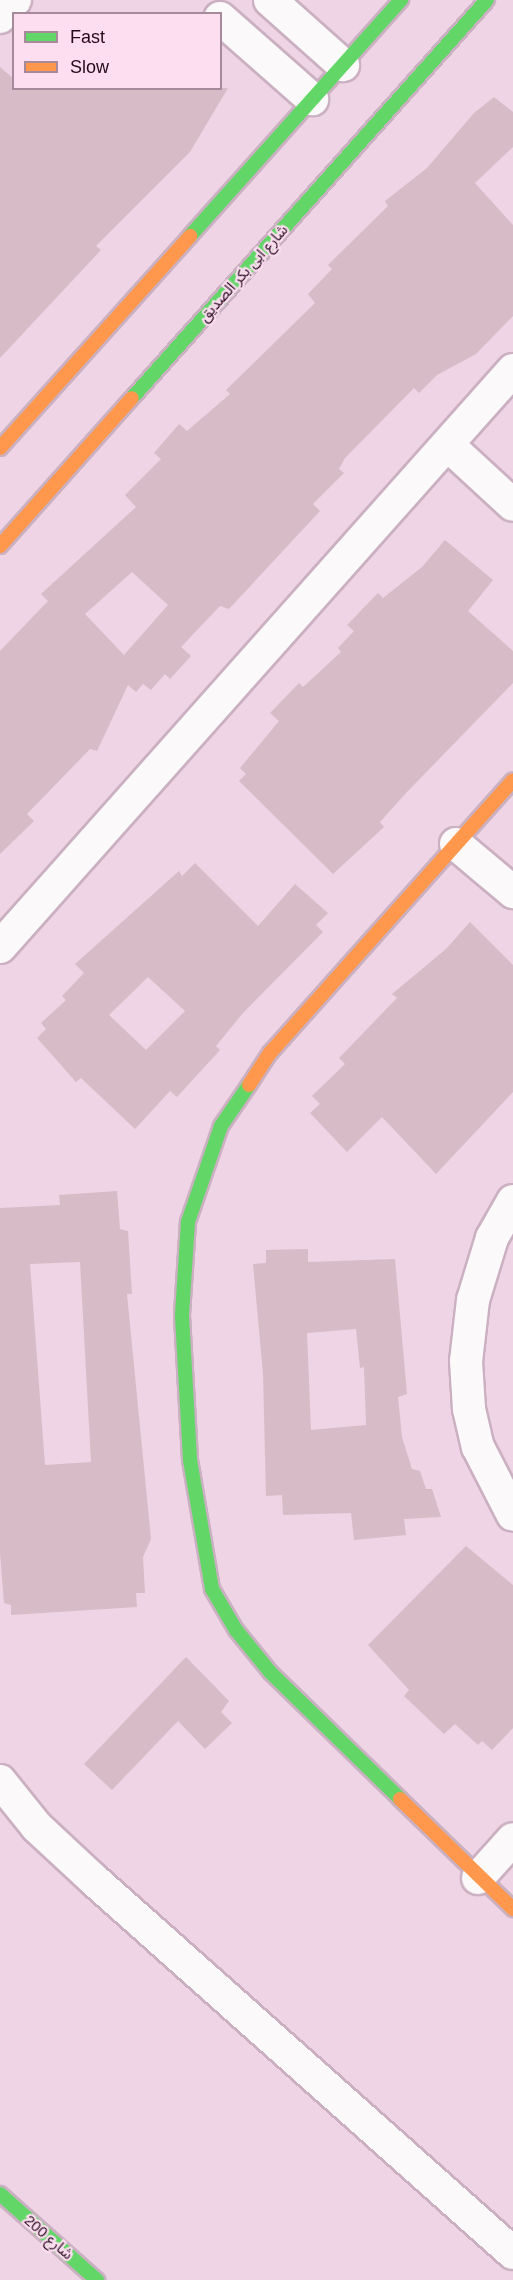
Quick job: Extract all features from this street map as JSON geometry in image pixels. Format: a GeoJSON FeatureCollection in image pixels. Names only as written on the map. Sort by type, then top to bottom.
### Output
{"type":"FeatureCollection","features":[{"type":"Feature","properties":{"kind":"street"},"geometry":{"type":"LineString","coordinates":[[0,17],[15,0]]}},
{"type":"Feature","properties":{"kind":"street"},"geometry":{"type":"LineString","coordinates":[[200,0],[213,12]]}},
{"type":"Feature","properties":{"kind":"street"},"geometry":{"type":"LineString","coordinates":[[270,0],[343,64]]}},
{"type":"Feature","properties":{"kind":"street"},"geometry":{"type":"LineString","coordinates":[[0,448],[401,0]]}},
{"type":"Feature","properties":{"kind":"street","name":"شارع ابى بكر الصديق"},"geometry":{"type":"LineString","coordinates":[[0,546],[487,0]]}},
{"type":"Feature","properties":{"kind":"street"},"geometry":{"type":"LineString","coordinates":[[222,20],[312,99]]}},
{"type":"Feature","properties":{"kind":"street"},"geometry":{"type":"LineString","coordinates":[[0,947],[513,370]]}},
{"type":"Feature","properties":{"kind":"street"},"geometry":{"type":"LineString","coordinates":[[448,445],[513,505]]}},
{"type":"Feature","properties":{"kind":"street"},"geometry":{"type":"LineString","coordinates":[[513,780],[270,1053],[221,1126],[188,1222],[182,1316],[190,1460],[212,1589],[236,1630],[270,1672],[478,1878],[513,1909]]}},
{"type":"Feature","properties":{"kind":"street"},"geometry":{"type":"LineString","coordinates":[[456,844],[513,892]]}},
{"type":"Feature","properties":{"kind":"street"},"geometry":{"type":"LineString","coordinates":[[513,1201],[492,1238],[473,1300],[466,1361],[468,1409],[478,1447],[513,1515]]}},
{"type":"Feature","properties":{"kind":"street"},"geometry":{"type":"LineString","coordinates":[[0,1781],[37,1827],[94,1880],[513,2253]]}},
{"type":"Feature","properties":{"kind":"street"},"geometry":{"type":"LineString","coordinates":[[478,1878],[513,1839]]}},
{"type":"Feature","properties":{"kind":"street","name":"شارع 200"},"geometry":{"type":"LineString","coordinates":[[0,2194],[97,2280]]}},
{"type":"Feature","properties":{"kind":"building"},"geometry":{"type":"Polygon","coordinates":[[[0,67],[12,77],[12,90],[222,90],[222,88],[228,88],[190,152],[96,246],[101,250],[0,358],[0,67]]]}},
{"type":"Feature","properties":{"kind":"building"},"geometry":{"type":"Polygon","coordinates":[[[494,97],[513,112],[513,147],[475,183],[513,225],[513,316],[476,354],[437,375],[419,393],[414,388],[345,458],[339,469],[344,473],[313,504],[320,511],[229,609],[220,606],[181,647],[191,656],[170,679],[165,674],[151,690],[143,684],[136,692],[128,685],[97,751],[90,749],[27,814],[34,821],[0,854],[0,651],[48,601],[41,594],[136,507],[125,495],[161,459],[154,453],[179,424],[187,431],[230,394],[226,390],[315,303],[308,294],[332,269],[328,265],[388,206],[385,201],[427,168],[474,113],[494,97]],[[132,572],[85,614],[124,655],[168,605],[132,572]]]}},
{"type":"Feature","properties":{"kind":"building"},"geometry":{"type":"Polygon","coordinates":[[[445,540],[493,580],[468,611],[513,651],[513,683],[380,822],[384,827],[333,874],[239,781],[246,774],[240,768],[279,721],[270,713],[299,683],[303,687],[341,652],[338,648],[354,631],[347,625],[378,593],[383,598],[422,567],[445,540]]]}},
{"type":"Feature","properties":{"kind":"building"},"geometry":{"type":"Polygon","coordinates":[[[195,863],[258,926],[295,884],[328,913],[316,925],[323,932],[243,1013],[216,1046],[220,1050],[177,1097],[170,1091],[135,1129],[81,1078],[76,1082],[37,1038],[46,1029],[41,1023],[66,1000],[62,996],[84,973],[75,964],[179,871],[182,876],[195,863]],[[148,977],[109,1015],[146,1050],[185,1011],[148,977]]]}},
{"type":"Feature","properties":{"kind":"building"},"geometry":{"type":"Polygon","coordinates":[[[470,922],[513,965],[513,1092],[436,1174],[382,1117],[347,1152],[310,1113],[320,1104],[312,1096],[345,1064],[339,1058],[397,998],[392,994],[446,949],[470,922]]]}},
{"type":"Feature","properties":{"kind":"building"},"geometry":{"type":"Polygon","coordinates":[[[117,1191],[120,1229],[128,1231],[132,1294],[127,1294],[151,1539],[143,1557],[145,1593],[136,1593],[137,1607],[11,1615],[11,1605],[4,1603],[0,1553],[0,1208],[60,1205],[59,1195],[117,1191]],[[80,1262],[30,1264],[45,1465],[91,1462],[80,1262]]]}},
{"type":"Feature","properties":{"kind":"building"},"geometry":{"type":"Polygon","coordinates":[[[308,1249],[308,1262],[395,1259],[407,1394],[398,1397],[402,1437],[412,1469],[420,1471],[426,1489],[432,1489],[441,1517],[404,1519],[406,1535],[354,1540],[351,1513],[283,1515],[282,1495],[266,1496],[263,1374],[253,1264],[266,1263],[266,1250],[308,1249]],[[356,1329],[307,1333],[311,1430],[366,1425],[364,1367],[360,1368],[356,1329]]]}},
{"type":"Feature","properties":{"kind":"building"},"geometry":{"type":"Polygon","coordinates":[[[466,1546],[513,1585],[513,1728],[492,1750],[482,1741],[478,1745],[455,1724],[444,1734],[404,1696],[409,1690],[368,1645],[466,1546]]]}},
{"type":"Feature","properties":{"kind":"building"},"geometry":{"type":"Polygon","coordinates":[[[186,1657],[229,1701],[221,1712],[232,1723],[205,1749],[178,1721],[112,1790],[84,1764],[186,1657]]]}},
{"type":"Feature","properties":{"kind":"traffic: fast"},"geometry":{"type":"LineString","coordinates":[[190,236],[401,0]]}},
{"type":"Feature","properties":{"kind":"traffic: fast"},"geometry":{"type":"LineString","coordinates":[[132,398],[487,0]]}},
{"type":"Feature","properties":{"kind":"traffic: fast"},"geometry":{"type":"LineString","coordinates":[[249,1085],[221,1126],[188,1222],[182,1316],[190,1460],[212,1589],[236,1630],[270,1672],[400,1799]]}},
{"type":"Feature","properties":{"kind":"traffic: fast"},"geometry":{"type":"LineString","coordinates":[[0,2194],[97,2280]]}},
{"type":"Feature","properties":{"kind":"traffic: slow"},"geometry":{"type":"LineString","coordinates":[[0,448],[190,236]]}},
{"type":"Feature","properties":{"kind":"traffic: slow"},"geometry":{"type":"LineString","coordinates":[[0,546],[132,398]]}},
{"type":"Feature","properties":{"kind":"traffic: slow"},"geometry":{"type":"LineString","coordinates":[[249,1085],[270,1053],[513,780]]}},
{"type":"Feature","properties":{"kind":"traffic: slow"},"geometry":{"type":"LineString","coordinates":[[400,1799],[513,1909]]}}]}
